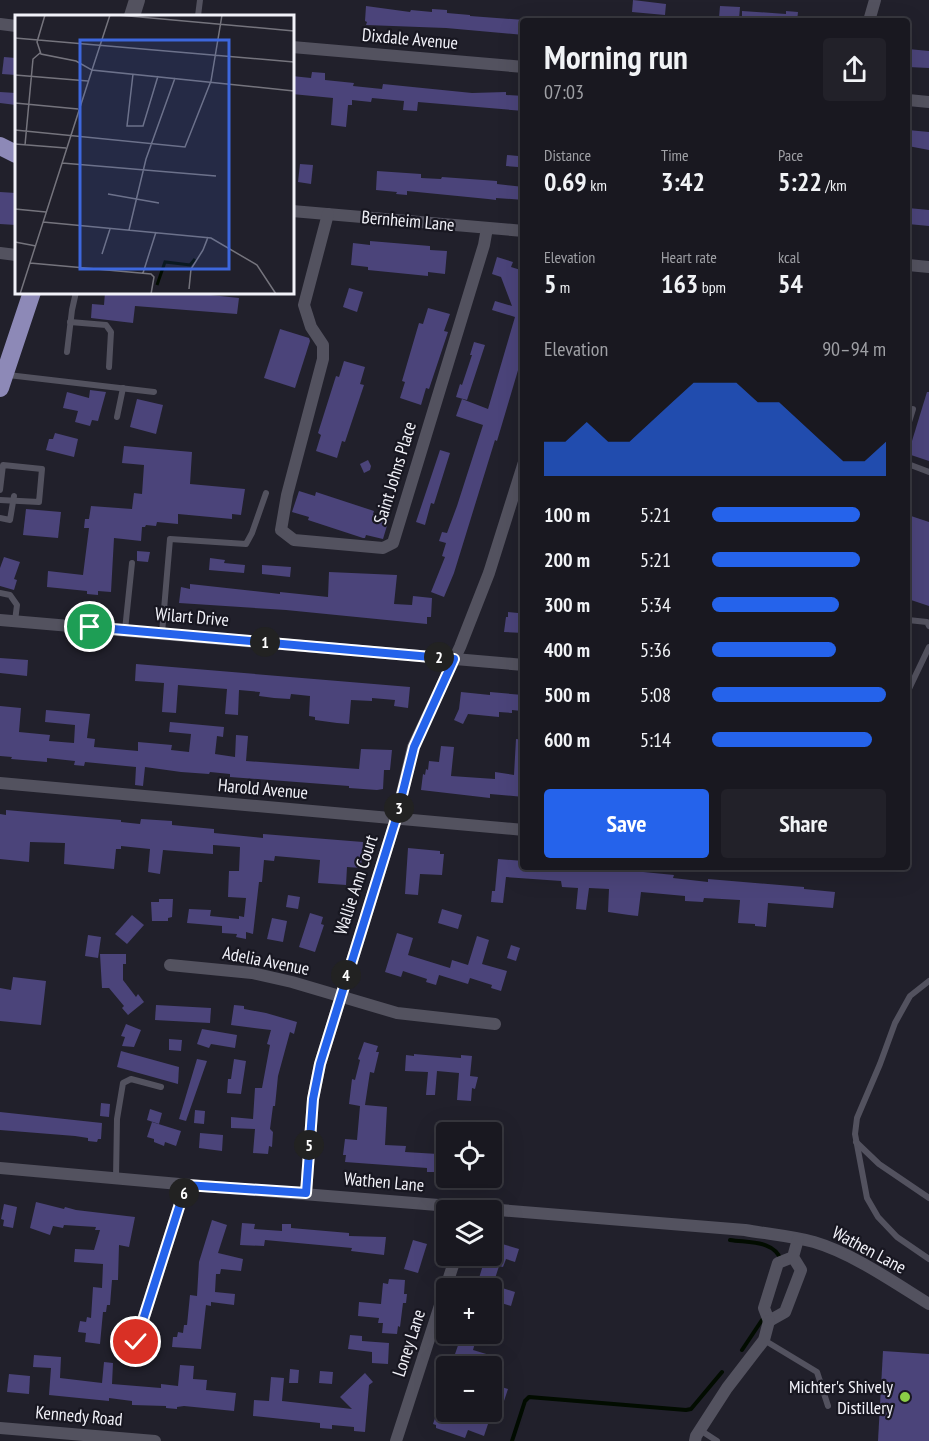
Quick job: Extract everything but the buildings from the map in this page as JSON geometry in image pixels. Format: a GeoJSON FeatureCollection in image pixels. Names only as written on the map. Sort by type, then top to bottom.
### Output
{"type":"FeatureCollection","features":[{"type":"Feature","properties":{"kind":"main road"},"geometry":{"type":"LineString","coordinates":[[0,146],[15,154]]}},
{"type":"Feature","properties":{"kind":"main road"},"geometry":{"type":"LineString","coordinates":[[2,381],[31,294]]}},
{"type":"Feature","properties":{"kind":"street"},"geometry":{"type":"LineString","coordinates":[[132,15],[137,0]]}},
{"type":"Feature","properties":{"kind":"street"},"geometry":{"type":"LineString","coordinates":[[870,18],[875,0]]}},
{"type":"Feature","properties":{"kind":"street"},"geometry":{"type":"LineString","coordinates":[[0,24],[15,26]]}},
{"type":"Feature","properties":{"kind":"street","name":"Dixdale Avenue"},"geometry":{"type":"LineString","coordinates":[[294,47],[520,67]]}},
{"type":"Feature","properties":{"kind":"street"},"geometry":{"type":"LineString","coordinates":[[910,100],[929,102]]}},
{"type":"Feature","properties":{"kind":"street","name":"Bernheim Lane"},"geometry":{"type":"LineString","coordinates":[[294,211],[520,231]]}},
{"type":"Feature","properties":{"kind":"street","name":"Saint Johns Place"},"geometry":{"type":"LineString","coordinates":[[328,214],[304,305],[311,327],[323,345],[323,360],[281,530],[294,540],[382,548],[393,543],[484,245],[487,228]]}},
{"type":"Feature","properties":{"kind":"street"},"geometry":{"type":"LineString","coordinates":[[0,253],[15,255]]}},
{"type":"Feature","properties":{"kind":"street"},"geometry":{"type":"LineString","coordinates":[[910,265],[929,267]]}},
{"type":"Feature","properties":{"kind":"street","name":"Wallie Ann Court"},"geometry":{"type":"LineString","coordinates":[[306,1193],[313,1099],[320,1064],[339,997],[396,819],[414,747],[454,659],[489,573],[520,475]]}},
{"type":"Feature","properties":{"kind":"street","name":"Wilart Drive"},"geometry":{"type":"LineString","coordinates":[[0,620],[520,665]]}},
{"type":"Feature","properties":{"kind":"street","name":"Harold Avenue"},"geometry":{"type":"LineString","coordinates":[[0,783],[520,830]]}},
{"type":"Feature","properties":{"kind":"street","name":"Adelia Avenue"},"geometry":{"type":"LineString","coordinates":[[170,965],[252,973],[292,982],[397,1013],[495,1024]]}},
{"type":"Feature","properties":{"kind":"street","name":"Wathen Lane"},"geometry":{"type":"LineString","coordinates":[[0,1168],[436,1205]]}},
{"type":"Feature","properties":{"kind":"street"},"geometry":{"type":"LineString","coordinates":[[134,1348],[186,1185]]}},
{"type":"Feature","properties":{"kind":"street","name":"Wathen Lane"},"geometry":{"type":"LineString","coordinates":[[502,1211],[745,1230],[798,1239],[837,1251],[929,1304]]}},
{"type":"Feature","properties":{"kind":"street"},"geometry":{"type":"LineString","coordinates":[[769,1321],[785,1312],[801,1270],[793,1257],[798,1239]]}},
{"type":"Feature","properties":{"kind":"street"},"geometry":{"type":"LineString","coordinates":[[697,1435],[727,1388],[764,1340],[769,1321],[764,1308],[778,1263],[793,1257]]}},
{"type":"Feature","properties":{"kind":"street","name":"Loney Lane"},"geometry":{"type":"LineString","coordinates":[[396,1441],[453,1266]]}},
{"type":"Feature","properties":{"kind":"street","name":"Kennedy Road"},"geometry":{"type":"LineString","coordinates":[[0,1428],[155,1441]]}},
{"type":"Feature","properties":{"kind":"lane"},"geometry":{"type":"LineString","coordinates":[[198,15],[200,0]]}},
{"type":"Feature","properties":{"kind":"lane"},"geometry":{"type":"LineString","coordinates":[[67,352],[76,294]]}},
{"type":"Feature","properties":{"kind":"lane"},"geometry":{"type":"LineString","coordinates":[[70,322],[109,328],[111,332],[109,367]]}},
{"type":"Feature","properties":{"kind":"lane"},"geometry":{"type":"LineString","coordinates":[[2,381],[154,392]]}},
{"type":"Feature","properties":{"kind":"lane"},"geometry":{"type":"LineString","coordinates":[[117,417],[123,388]]}},
{"type":"Feature","properties":{"kind":"lane"},"geometry":{"type":"LineString","coordinates":[[910,419],[913,409]]}},
{"type":"Feature","properties":{"kind":"lane"},"geometry":{"type":"LineString","coordinates":[[0,490],[1,464],[18,471],[42,469],[39,502],[0,500]]}},
{"type":"Feature","properties":{"kind":"lane"},"geometry":{"type":"LineString","coordinates":[[910,466],[929,472]]}},
{"type":"Feature","properties":{"kind":"lane"},"geometry":{"type":"LineString","coordinates":[[162,633],[170,538],[246,544],[266,493]]}},
{"type":"Feature","properties":{"kind":"lane"},"geometry":{"type":"LineString","coordinates":[[0,518],[10,520],[14,499]]}},
{"type":"Feature","properties":{"kind":"lane"},"geometry":{"type":"LineString","coordinates":[[125,630],[132,563]]}},
{"type":"Feature","properties":{"kind":"lane"},"geometry":{"type":"LineString","coordinates":[[0,593],[10,595],[17,604],[15,621]]}},
{"type":"Feature","properties":{"kind":"lane"},"geometry":{"type":"LineString","coordinates":[[910,620],[927,622],[929,626]]}},
{"type":"Feature","properties":{"kind":"lane"},"geometry":{"type":"LineString","coordinates":[[910,687],[929,647]]}},
{"type":"Feature","properties":{"kind":"lane"},"geometry":{"type":"LineString","coordinates":[[929,981],[910,996],[895,1023],[857,1118],[856,1142],[867,1198],[878,1217],[897,1237],[929,1259]]}},
{"type":"Feature","properties":{"kind":"lane"},"geometry":{"type":"LineString","coordinates":[[116,1179],[117,1119],[123,1083],[131,1079],[160,1087]]}},
{"type":"Feature","properties":{"kind":"lane"},"geometry":{"type":"LineString","coordinates":[[856,1142],[879,1164],[929,1198]]}},
{"type":"Feature","properties":{"kind":"lane"},"geometry":{"type":"LineString","coordinates":[[764,1340],[817,1372],[828,1406]]}},
{"type":"Feature","properties":{"kind":"lane"},"geometry":{"type":"LineString","coordinates":[[697,1435],[717,1441]]}},
{"type":"Feature","properties":{"kind":"waterway"},"geometry":{"type":"LineString","coordinates":[[730,1240],[767,1246],[773,1249],[781,1260]]}},
{"type":"Feature","properties":{"kind":"waterway"},"geometry":{"type":"LineString","coordinates":[[742,1350],[762,1320]]}},
{"type":"Feature","properties":{"kind":"waterway"},"geometry":{"type":"LineString","coordinates":[[512,1441],[525,1401],[529,1397],[686,1410],[691,1409],[722,1372]]}},
{"type":"Feature","properties":{"kind":"place","name":"Michter's Shively Distillery"},"geometry":{"type":"Point","coordinates":[905,1397]}},
{"type":"Feature","properties":{"kind":"route"},"geometry":{"type":"LineString","coordinates":[[90,627],[454,659],[414,747],[396,819],[320,1064],[313,1099],[306,1193],[186,1185],[136,1342]]}}]}
